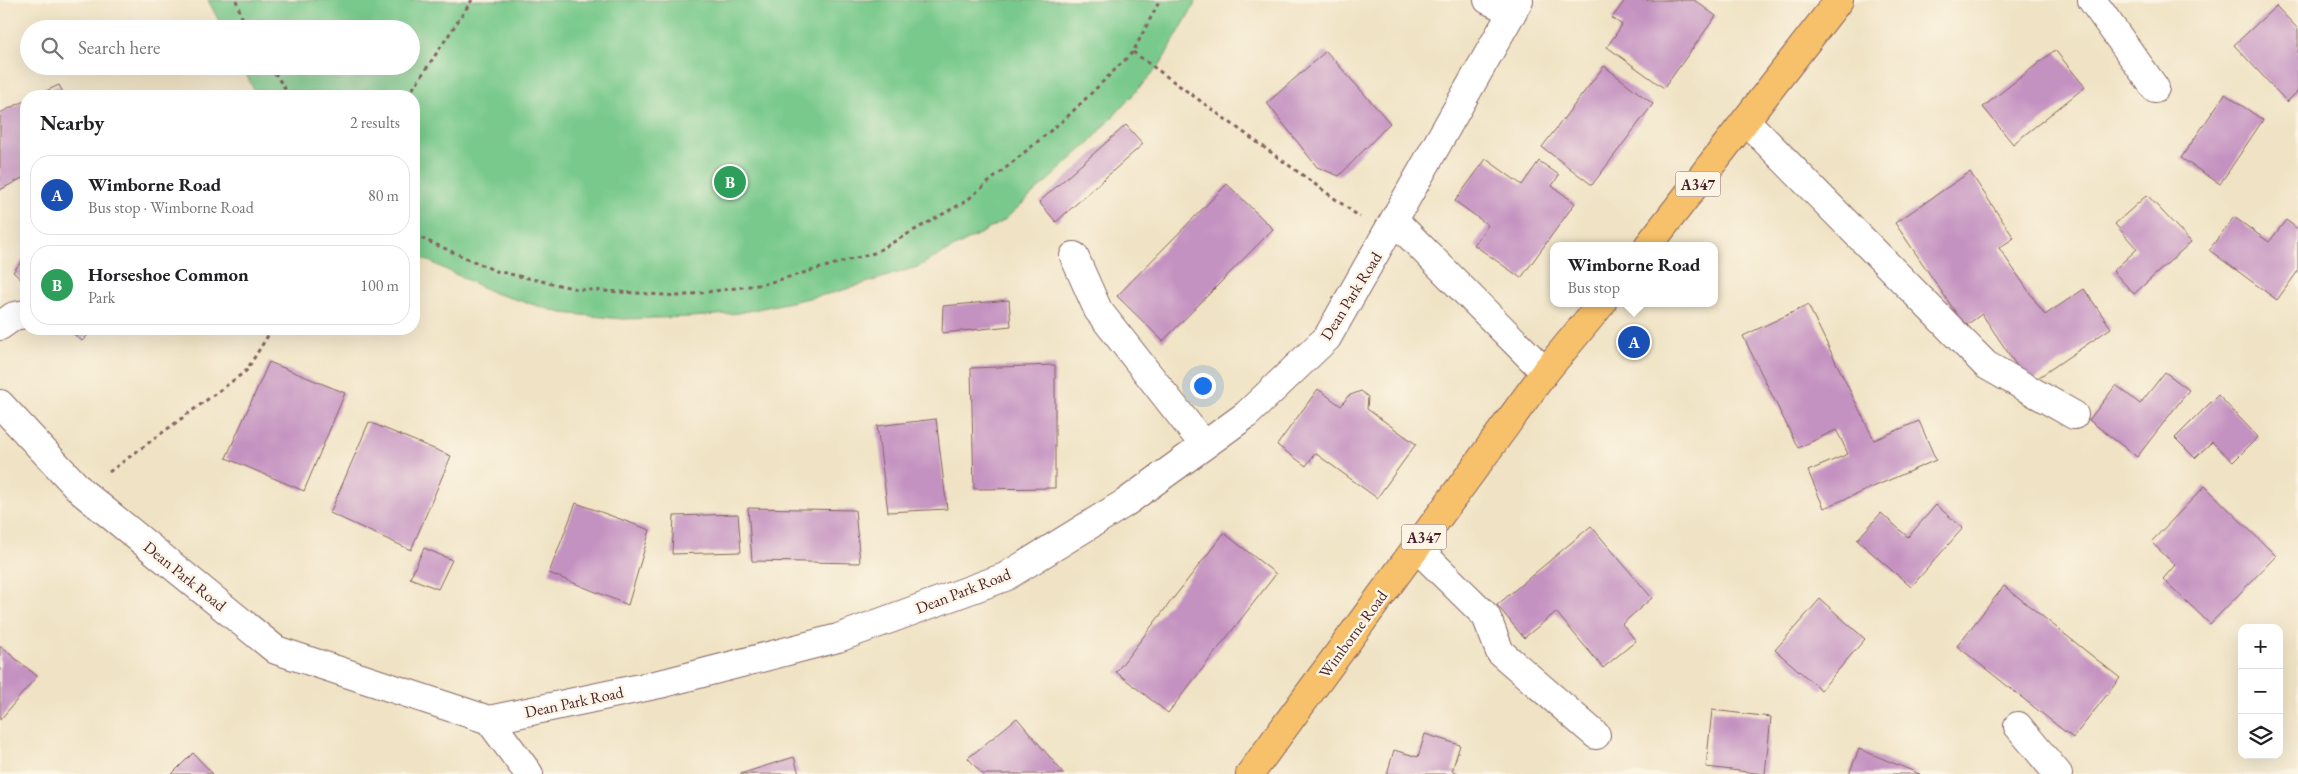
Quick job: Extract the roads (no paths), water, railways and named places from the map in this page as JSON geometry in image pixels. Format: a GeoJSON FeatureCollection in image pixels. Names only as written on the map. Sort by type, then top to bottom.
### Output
{"type":"FeatureCollection","features":[{"type":"Feature","properties":{"kind":"main road","name":"A347"},"geometry":{"type":"LineString","coordinates":[[1651,242],[1839,0]]}},
{"type":"Feature","properties":{"kind":"main road","name":"Wimborne Road"},"geometry":{"type":"LineString","coordinates":[[1250,774],[1546,372],[1599,307]]}},
{"type":"Feature","properties":{"kind":"street"},"geometry":{"type":"LineString","coordinates":[[1488,0],[1516,6]]}},
{"type":"Feature","properties":{"kind":"street"},"geometry":{"type":"LineString","coordinates":[[2092,0],[2155,88]]}},
{"type":"Feature","properties":{"kind":"street","name":"Dean Park Road"},"geometry":{"type":"LineString","coordinates":[[0,404],[82,492],[276,650],[489,720],[664,683],[838,638],[1005,577],[1125,502],[1246,415],[1327,338],[1391,229],[1516,6]]}},
{"type":"Feature","properties":{"kind":"street"},"geometry":{"type":"LineString","coordinates":[[1746,121],[1986,365],[2074,415]]}},
{"type":"Feature","properties":{"kind":"street"},"geometry":{"type":"LineString","coordinates":[[1391,229],[1546,372]]}},
{"type":"Feature","properties":{"kind":"street"},"geometry":{"type":"LineString","coordinates":[[1074,256],[1098,310],[1204,446]]}},
{"type":"Feature","properties":{"kind":"street"},"geometry":{"type":"LineString","coordinates":[[0,326],[14,316],[20,315]]}},
{"type":"Feature","properties":{"kind":"street"},"geometry":{"type":"LineString","coordinates":[[1417,548],[1486,616],[1500,652],[1596,735]]}},
{"type":"Feature","properties":{"kind":"street"},"geometry":{"type":"LineString","coordinates":[[489,720],[528,774]]}},
{"type":"Feature","properties":{"kind":"street"},"geometry":{"type":"LineString","coordinates":[[2018,726],[2058,774]]}},
{"type":"Feature","properties":{"kind":"place","name":"Horseshoe Common"},"geometry":{"type":"Point","coordinates":[730,182]}},
{"type":"Feature","properties":{"kind":"place","name":"Wimborne Road"},"geometry":{"type":"Point","coordinates":[1634,342]}}]}
